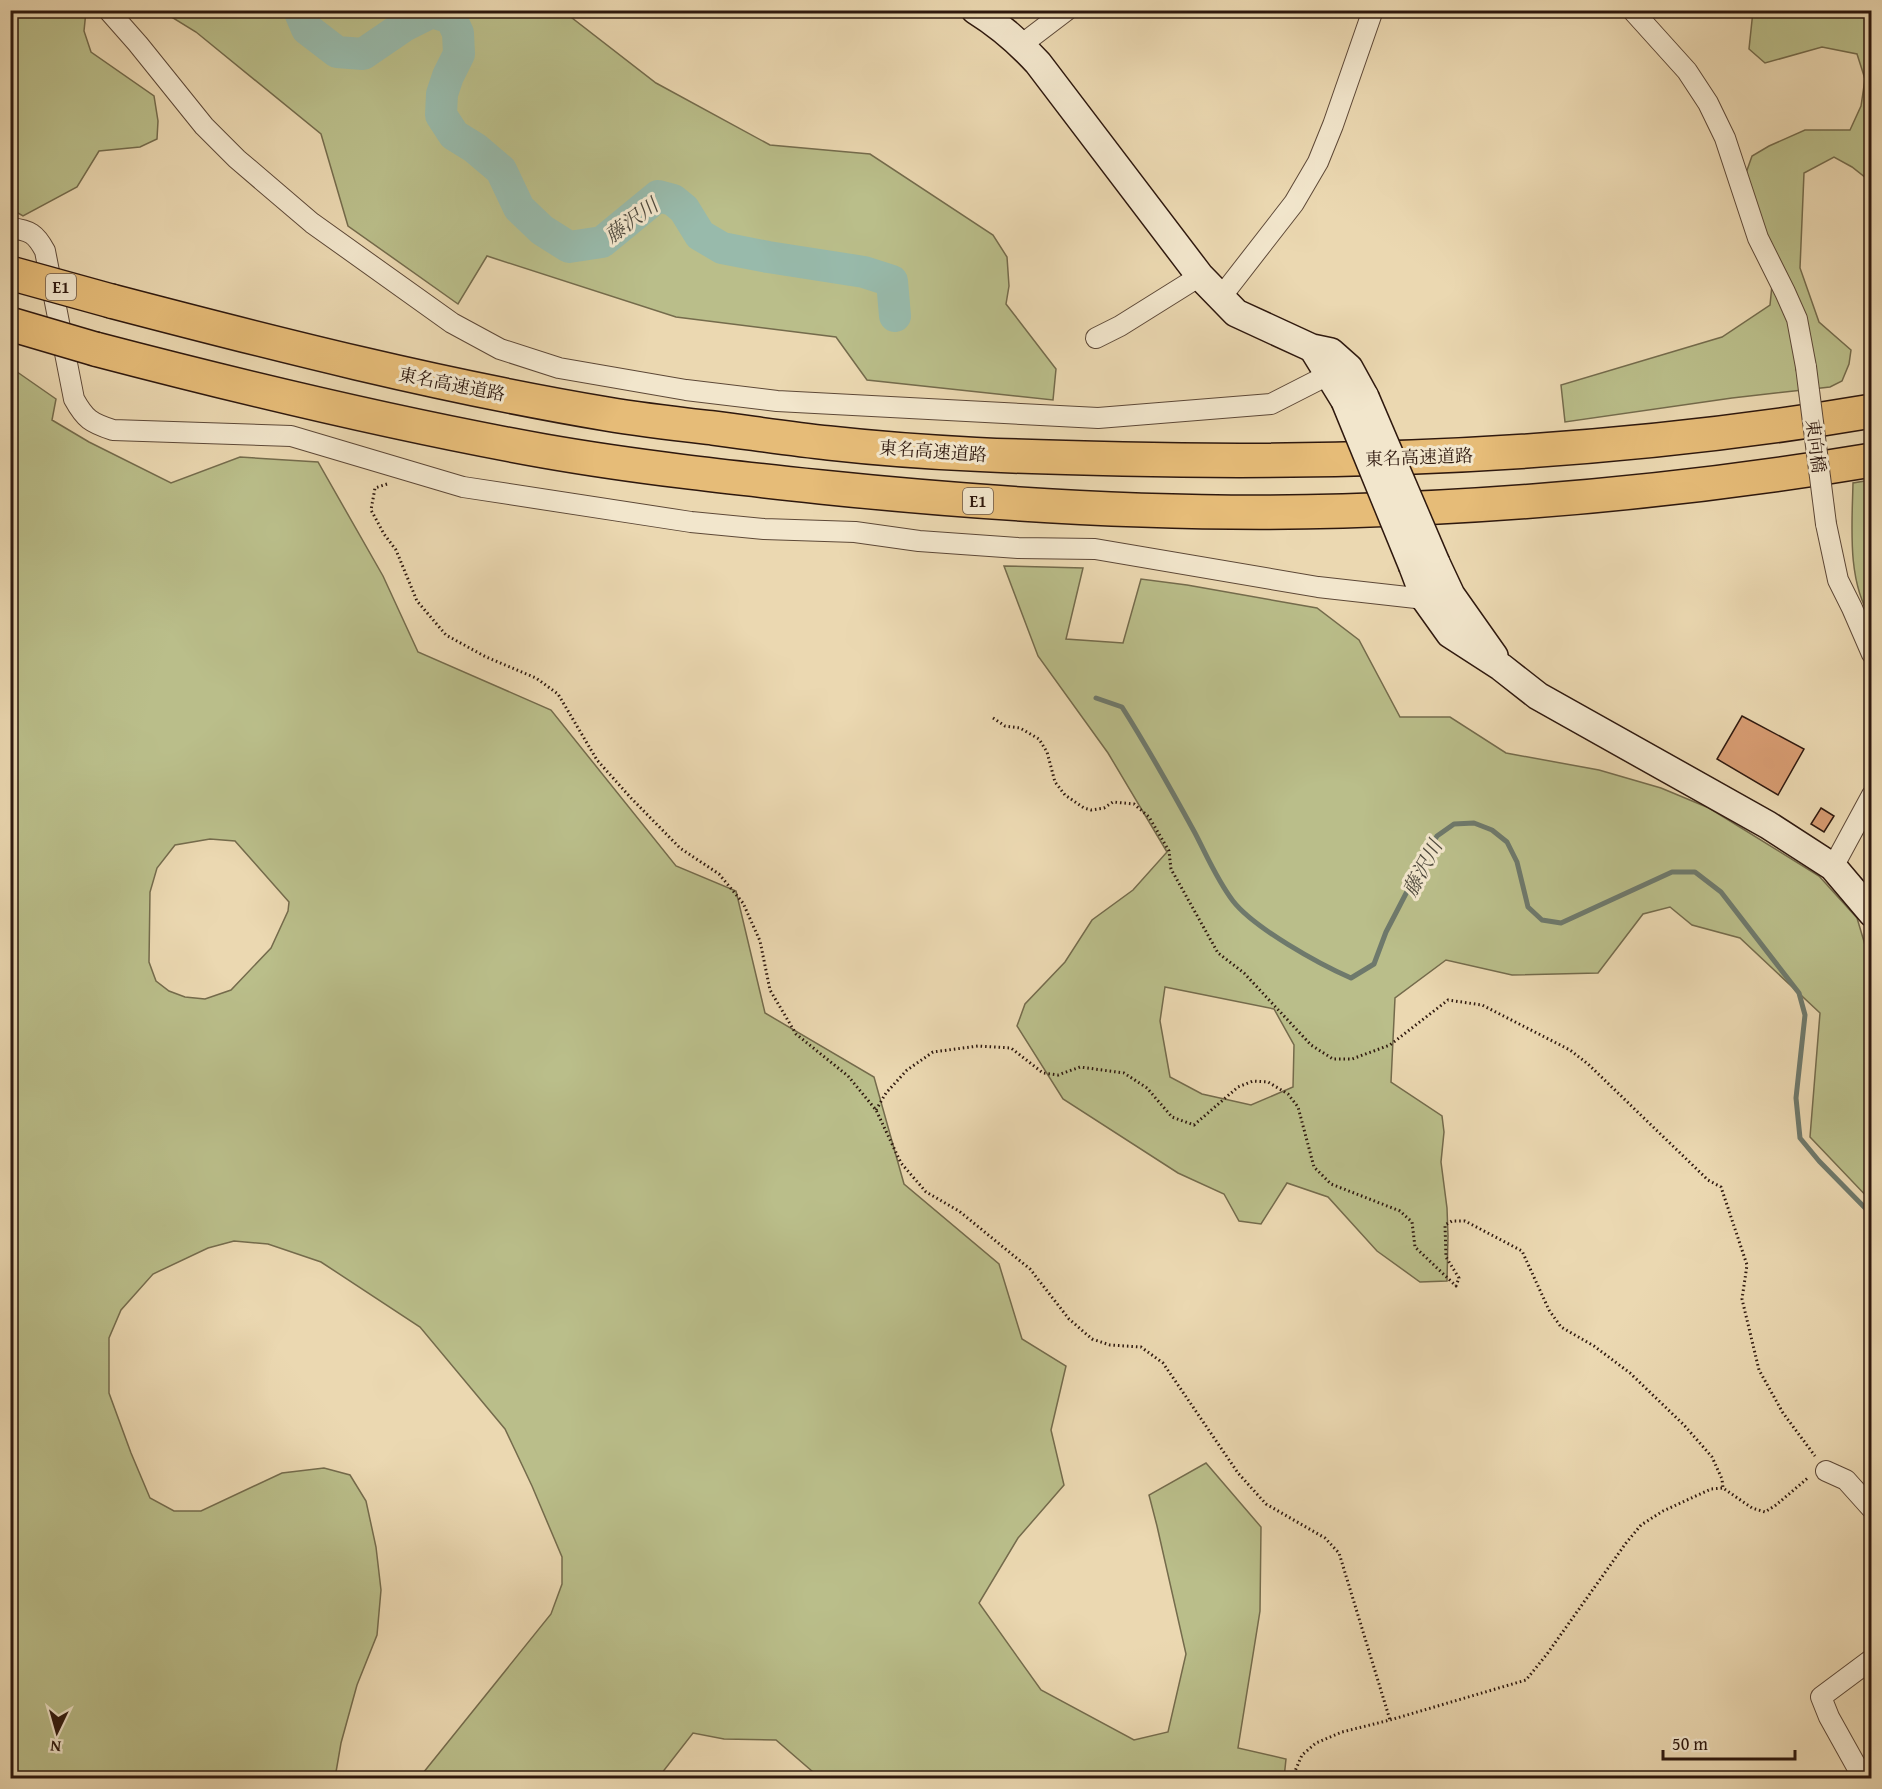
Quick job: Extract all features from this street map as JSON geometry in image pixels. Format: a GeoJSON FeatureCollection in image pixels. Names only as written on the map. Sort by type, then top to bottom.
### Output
{"type":"FeatureCollection","features":[{"type":"Feature","properties":{"kind":"highway","name":"東名高速道路"},"geometry":{"type":"LineString","coordinates":[[10,273],[251,338],[396,373],[609,415],[830,444],[1011,457],[1233,462],[1418,459],[1575,449],[1720,434],[1872,411]]}},
{"type":"Feature","properties":{"kind":"highway","name":"E1"},"geometry":{"type":"LineString","coordinates":[[10,324],[237,386],[389,421],[548,452],[748,479],[911,496],[1064,506],[1193,511],[1339,511],[1463,506],[1604,496],[1761,477],[1872,460]]}},
{"type":"Feature","properties":{"kind":"street"},"geometry":{"type":"LineString","coordinates":[[108,10],[204,126],[237,159],[312,223],[452,323],[500,349],[559,368],[686,390],[777,401],[1098,418],[1271,404],[1330,374]]}},
{"type":"Feature","properties":{"kind":"street"},"geometry":{"type":"LineString","coordinates":[[975,10],[994,22],[1038,63],[1200,276],[1236,313],[1312,348],[1330,352],[1349,368],[1355,399],[1438,597],[1450,634],[1502,667],[1538,696],[1768,825],[1833,867],[1872,913]]}},
{"type":"Feature","properties":{"kind":"street"},"geometry":{"type":"LineString","coordinates":[[1021,45],[1067,10]]}},
{"type":"Feature","properties":{"kind":"street"},"geometry":{"type":"LineString","coordinates":[[1221,297],[1293,203],[1318,162],[1333,126],[1373,10]]}},
{"type":"Feature","properties":{"kind":"street","name":"東向橋"},"geometry":{"type":"LineString","coordinates":[[1632,10],[1688,71],[1708,103],[1721,129],[1758,238],[1797,320],[1806,368],[1826,524],[1838,579],[1872,654]]}},
{"type":"Feature","properties":{"kind":"street"},"geometry":{"type":"LineString","coordinates":[[10,228],[24,230],[38,238],[45,252],[74,399],[83,416],[113,430],[291,436],[463,487],[691,522],[764,529],[855,532],[919,541],[1018,549],[1095,549],[1318,587],[1438,597]]}},
{"type":"Feature","properties":{"kind":"street"},"geometry":{"type":"LineString","coordinates":[[1096,338],[1120,326],[1200,276]]}},
{"type":"Feature","properties":{"kind":"street"},"geometry":{"type":"LineString","coordinates":[[1312,348],[1330,374],[1355,399]]}},
{"type":"Feature","properties":{"kind":"street"},"geometry":{"type":"LineString","coordinates":[[1833,867],[1872,795]]}},
{"type":"Feature","properties":{"kind":"street"},"geometry":{"type":"LineString","coordinates":[[1826,1471],[1846,1480],[1872,1509]]}},
{"type":"Feature","properties":{"kind":"street"},"geometry":{"type":"LineString","coordinates":[[1863,1779],[1828,1717],[1821,1697],[1872,1659]]}},
{"type":"Feature","properties":{"kind":"path"},"geometry":{"type":"LineString","coordinates":[[403,469],[392,483],[375,488],[371,510],[396,550],[417,601],[446,634],[486,657],[536,678],[558,694],[597,760],[680,848],[719,874],[743,903],[760,941],[770,990],[796,1034],[848,1076],[876,1110],[901,1163],[926,1192],[959,1211],[1030,1269],[1069,1319],[1092,1339],[1110,1345],[1141,1347],[1163,1363],[1238,1473],[1266,1504],[1325,1538],[1339,1553],[1390,1720]]}},
{"type":"Feature","properties":{"kind":"path"},"geometry":{"type":"LineString","coordinates":[[993,718],[1005,726],[1020,728],[1039,739],[1047,752],[1055,782],[1065,795],[1084,808],[1091,810],[1104,808],[1113,802],[1134,804],[1149,817],[1169,851],[1171,869],[1218,953],[1244,974],[1311,1045],[1332,1059],[1352,1059],[1390,1045],[1448,1000],[1482,1005],[1570,1050],[1588,1064],[1708,1180],[1721,1187],[1747,1265],[1742,1299],[1759,1370],[1783,1413],[1826,1471],[1809,1477],[1776,1505],[1764,1512],[1752,1508],[1723,1488],[1711,1489],[1663,1511],[1641,1525],[1526,1680],[1342,1732],[1316,1743],[1302,1755],[1292,1779]]}},
{"type":"Feature","properties":{"kind":"path"},"geometry":{"type":"LineString","coordinates":[[876,1110],[886,1094],[907,1070],[933,1052],[978,1046],[1011,1048],[1043,1073],[1058,1075],[1080,1067],[1124,1073],[1147,1088],[1172,1117],[1194,1125],[1238,1087],[1253,1081],[1268,1082],[1288,1094],[1298,1107],[1314,1167],[1332,1184],[1400,1211],[1412,1222],[1415,1247],[1456,1286],[1459,1278],[1446,1257],[1445,1225],[1452,1221],[1465,1221],[1522,1251],[1549,1310],[1561,1327],[1594,1346],[1630,1373],[1684,1425],[1712,1457],[1722,1479],[1723,1488]]}},
{"type":"Feature","properties":{"kind":"green space"},"geometry":{"type":"Polygon","coordinates":[[[11,10],[86,11],[84,31],[91,52],[154,96],[158,121],[157,139],[140,147],[99,151],[77,187],[23,216],[11,209],[11,10]]]}},
{"type":"Feature","properties":{"kind":"green space"},"geometry":{"type":"Polygon","coordinates":[[[120,11],[563,11],[656,83],[770,145],[870,154],[993,235],[1007,257],[1009,286],[1006,304],[1056,369],[1053,400],[867,380],[836,337],[676,317],[487,256],[458,304],[348,226],[321,134],[196,32],[170,16],[120,11]]]}},
{"type":"Feature","properties":{"kind":"green space"},"geometry":{"type":"Polygon","coordinates":[[[1753,11],[1871,11],[1871,182],[1834,157],[1804,173],[1800,268],[1819,322],[1851,350],[1849,364],[1842,381],[1830,387],[1732,398],[1565,422],[1561,385],[1722,337],[1770,305],[1772,285],[1746,173],[1752,156],[1805,130],[1850,130],[1861,106],[1865,79],[1857,54],[1822,47],[1765,63],[1749,49],[1753,11]]]}},
{"type":"Feature","properties":{"kind":"green space"},"geometry":{"type":"Polygon","coordinates":[[[10,367],[56,399],[52,420],[89,442],[171,483],[240,457],[318,462],[383,576],[418,652],[551,710],[676,866],[736,891],[765,1013],[874,1077],[904,1184],[999,1264],[1022,1339],[1066,1366],[1051,1430],[1064,1485],[1018,1538],[979,1603],[1041,1690],[1134,1740],[1168,1732],[1186,1654],[1149,1495],[1206,1463],[1261,1527],[1260,1611],[1238,1748],[1286,1759],[1284,1778],[820,1778],[776,1740],[724,1739],[693,1733],[658,1778],[419,1778],[551,1614],[562,1584],[562,1557],[505,1429],[420,1327],[321,1262],[268,1244],[234,1241],[208,1248],[153,1274],[121,1310],[109,1338],[109,1393],[150,1498],[174,1511],[201,1511],[282,1473],[324,1468],[350,1475],[366,1501],[376,1547],[381,1590],[377,1635],[357,1685],[341,1743],[335,1778],[11,1778],[10,367]],[[210,839],[175,845],[157,868],[150,892],[149,962],[156,981],[169,991],[185,997],[205,999],[231,990],[271,948],[288,911],[289,902],[235,841],[210,839]]]}},
{"type":"Feature","properties":{"kind":"green space"},"geometry":{"type":"Polygon","coordinates":[[[1872,480],[1871,618],[1863,603],[1854,570],[1852,535],[1853,483],[1872,480]]]}},
{"type":"Feature","properties":{"kind":"green space"},"geometry":{"type":"Polygon","coordinates":[[[1004,566],[1083,568],[1066,639],[1123,643],[1141,579],[1317,608],[1359,640],[1400,717],[1450,717],[1506,753],[1599,770],[1661,788],[1709,808],[1819,876],[1857,918],[1871,965],[1871,1201],[1810,1137],[1820,1013],[1740,938],[1692,925],[1670,907],[1643,914],[1598,973],[1512,975],[1446,960],[1395,998],[1391,1082],[1442,1116],[1444,1132],[1441,1162],[1447,1208],[1447,1281],[1420,1282],[1377,1251],[1328,1197],[1287,1183],[1261,1224],[1239,1221],[1224,1194],[1178,1173],[1063,1099],[1017,1026],[1025,1004],[1065,962],[1092,920],[1133,890],[1167,852],[1108,753],[1038,656],[1004,566]],[[1165,987],[1160,1021],[1170,1077],[1202,1094],[1251,1105],[1293,1087],[1294,1045],[1274,1009],[1165,987]]]}},
{"type":"Feature","properties":{"kind":"building"},"geometry":{"type":"Polygon","coordinates":[[[1742,716],[1804,749],[1778,795],[1717,759],[1742,716]]]}},
{"type":"Feature","properties":{"kind":"building"},"geometry":{"type":"Polygon","coordinates":[[[1821,808],[1834,816],[1824,832],[1811,824],[1821,808]]]}},
{"type":"Feature","properties":{"kind":"waterway","name":"藤沢川"},"geometry":{"type":"LineString","coordinates":[[299,10],[307,29],[337,52],[363,54],[404,26],[432,12],[451,18],[458,33],[459,54],[442,94],[441,115],[454,135],[475,148],[501,170],[519,208],[542,230],[569,247],[602,242],[658,196],[673,200],[684,209],[700,235],[722,248],[864,272],[892,281],[895,316]]}},
{"type":"Feature","properties":{"kind":"waterway","name":"藤沢川"},"geometry":{"type":"LineString","coordinates":[[1096,698],[1122,707],[1233,901],[1271,934],[1305,955],[1351,978],[1374,964],[1386,932],[1427,853],[1437,836],[1454,824],[1474,823],[1492,830],[1507,842],[1517,862],[1528,907],[1542,920],[1561,923],[1672,872],[1695,872],[1721,892],[1799,993],[1805,1015],[1796,1098],[1800,1138],[1819,1161],[1872,1215]]}}]}
